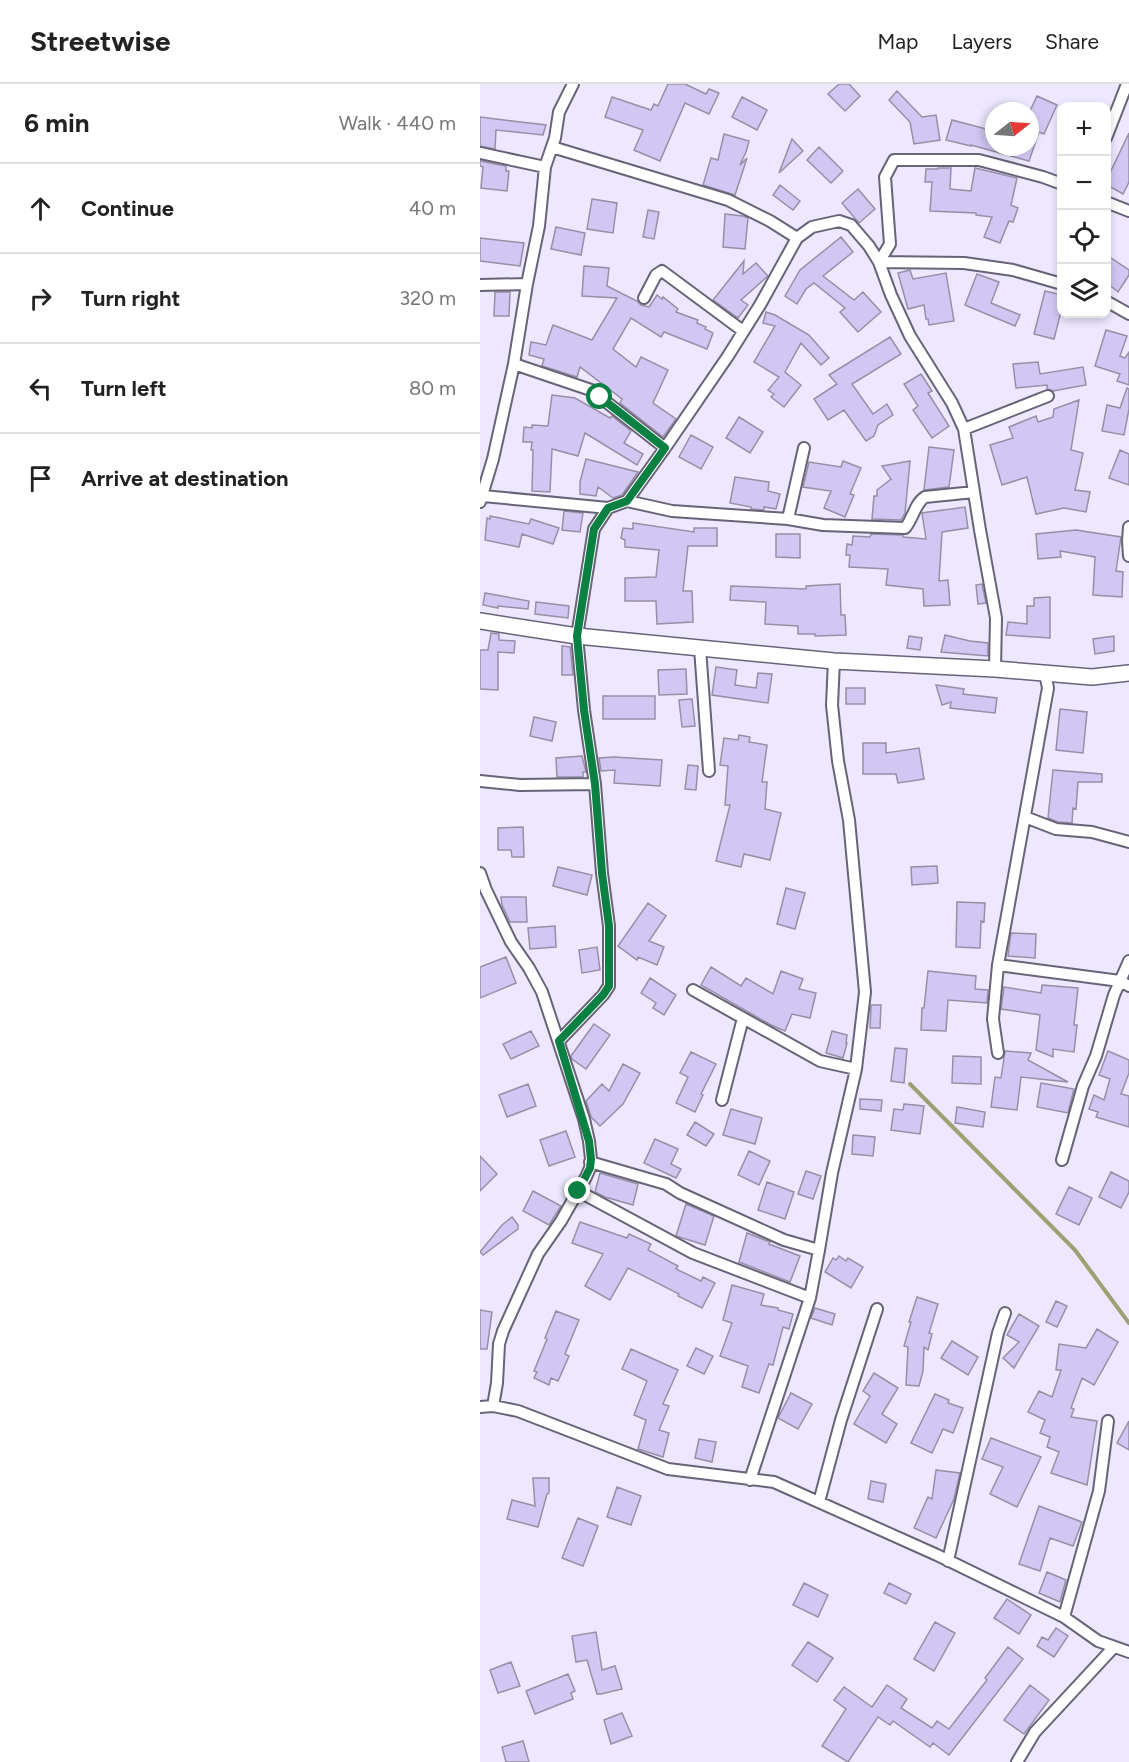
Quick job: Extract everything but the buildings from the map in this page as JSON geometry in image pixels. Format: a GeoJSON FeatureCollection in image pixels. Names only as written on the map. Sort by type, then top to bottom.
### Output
{"type":"FeatureCollection","features":[{"type":"Feature","properties":{"kind":"street"},"geometry":{"type":"LineString","coordinates":[[573,84],[559,112],[552,147],[545,167],[539,226],[514,364],[493,459],[481,499],[608,508],[627,501],[672,511],[788,519],[823,525],[905,528],[920,499],[974,492]]}},
{"type":"Feature","properties":{"kind":"street"},"geometry":{"type":"LineString","coordinates":[[1111,127],[1127,84]]}},
{"type":"Feature","properties":{"kind":"street"},"geometry":{"type":"LineString","coordinates":[[552,147],[728,200],[770,221],[796,238]]}},
{"type":"Feature","properties":{"kind":"street"},"geometry":{"type":"LineString","coordinates":[[480,153],[545,167]]}},
{"type":"Feature","properties":{"kind":"street"},"geometry":{"type":"LineString","coordinates":[[879,262],[890,244],[885,177],[894,160],[979,160],[1057,182]]}},
{"type":"Feature","properties":{"kind":"street"},"geometry":{"type":"LineString","coordinates":[[1111,203],[1129,211]]}},
{"type":"Feature","properties":{"kind":"street"},"geometry":{"type":"LineString","coordinates":[[627,501],[743,331],[796,238],[812,227],[839,221],[851,225],[870,246],[879,262],[910,336],[952,403],[964,429],[996,618],[995,669]]}},
{"type":"Feature","properties":{"kind":"street"},"geometry":{"type":"LineString","coordinates":[[879,262],[964,263],[1013,270],[1057,283]]}},
{"type":"Feature","properties":{"kind":"street"},"geometry":{"type":"LineString","coordinates":[[644,298],[656,275],[662,271],[743,331]]}},
{"type":"Feature","properties":{"kind":"street"},"geometry":{"type":"LineString","coordinates":[[480,285],[527,284]]}},
{"type":"Feature","properties":{"kind":"street"},"geometry":{"type":"LineString","coordinates":[[1111,303],[1129,314]]}},
{"type":"Feature","properties":{"kind":"street"},"geometry":{"type":"LineString","coordinates":[[514,364],[591,390],[665,448]]}},
{"type":"Feature","properties":{"kind":"street"},"geometry":{"type":"LineString","coordinates":[[964,429],[1047,396]]}},
{"type":"Feature","properties":{"kind":"street"},"geometry":{"type":"LineString","coordinates":[[788,519],[804,448]]}},
{"type":"Feature","properties":{"kind":"street"},"geometry":{"type":"LineString","coordinates":[[559,1041],[609,986],[609,926],[577,636],[594,529],[608,508]]}},
{"type":"Feature","properties":{"kind":"street"},"geometry":{"type":"LineString","coordinates":[[1129,527],[1129,556]]}},
{"type":"Feature","properties":{"kind":"street"},"geometry":{"type":"LineString","coordinates":[[480,621],[577,636],[834,661],[995,669],[1092,677],[1129,673]]}},
{"type":"Feature","properties":{"kind":"street"},"geometry":{"type":"LineString","coordinates":[[700,648],[709,771]]}},
{"type":"Feature","properties":{"kind":"street"},"geometry":{"type":"LineString","coordinates":[[750,1480],[810,1298],[832,1173],[856,1069],[865,992],[849,820],[838,761],[832,705],[834,661]]}},
{"type":"Feature","properties":{"kind":"street"},"geometry":{"type":"LineString","coordinates":[[998,1053],[993,1019],[998,965],[1048,688],[1045,673]]}},
{"type":"Feature","properties":{"kind":"street"},"geometry":{"type":"LineString","coordinates":[[480,781],[520,785],[595,784]]}},
{"type":"Feature","properties":{"kind":"street"},"geometry":{"type":"LineString","coordinates":[[1025,818],[1056,829],[1092,832],[1129,842]]}},
{"type":"Feature","properties":{"kind":"street"},"geometry":{"type":"LineString","coordinates":[[480,873],[511,942],[542,992],[584,1119],[591,1162],[590,1168],[561,1221],[538,1254],[503,1331],[499,1344],[493,1406]]}},
{"type":"Feature","properties":{"kind":"street"},"geometry":{"type":"LineString","coordinates":[[1062,1160],[1083,1086],[1096,1056],[1114,995],[1125,984],[1129,961]]}},
{"type":"Feature","properties":{"kind":"street"},"geometry":{"type":"LineString","coordinates":[[998,965],[1125,984]]}},
{"type":"Feature","properties":{"kind":"street"},"geometry":{"type":"LineString","coordinates":[[693,990],[820,1061],[856,1069]]}},
{"type":"Feature","properties":{"kind":"street"},"geometry":{"type":"LineString","coordinates":[[722,1100],[743,1018]]}},
{"type":"Feature","properties":{"kind":"street"},"geometry":{"type":"LineString","coordinates":[[591,1162],[666,1184],[680,1193],[784,1240],[819,1250]]}},
{"type":"Feature","properties":{"kind":"street"},"geometry":{"type":"LineString","coordinates":[[578,1191],[693,1253],[810,1298]]}},
{"type":"Feature","properties":{"kind":"street"},"geometry":{"type":"LineString","coordinates":[[819,1502],[841,1420],[877,1309]]}},
{"type":"Feature","properties":{"kind":"street"},"geometry":{"type":"LineString","coordinates":[[948,1561],[998,1333],[1005,1313]]}},
{"type":"Feature","properties":{"kind":"street"},"geometry":{"type":"LineString","coordinates":[[480,1407],[493,1406],[518,1411],[669,1469],[774,1482],[948,1561],[1064,1617],[1098,1641],[1129,1652]]}},
{"type":"Feature","properties":{"kind":"street"},"geometry":{"type":"LineString","coordinates":[[1064,1617],[1099,1491],[1108,1421]]}},
{"type":"Feature","properties":{"kind":"street"},"geometry":{"type":"LineString","coordinates":[[1017,1762],[1035,1732],[1113,1647]]}},
{"type":"Feature","properties":{"kind":"waterway"},"geometry":{"type":"LineString","coordinates":[[910,1084],[1075,1250],[1129,1323]]}},
{"type":"Feature","properties":{"kind":"route"},"geometry":{"type":"LineString","coordinates":[[578,1191],[590,1168],[589,1141],[559,1041],[609,986],[609,926],[577,636],[594,529],[608,508],[627,501],[665,448],[600,397]]}}]}
